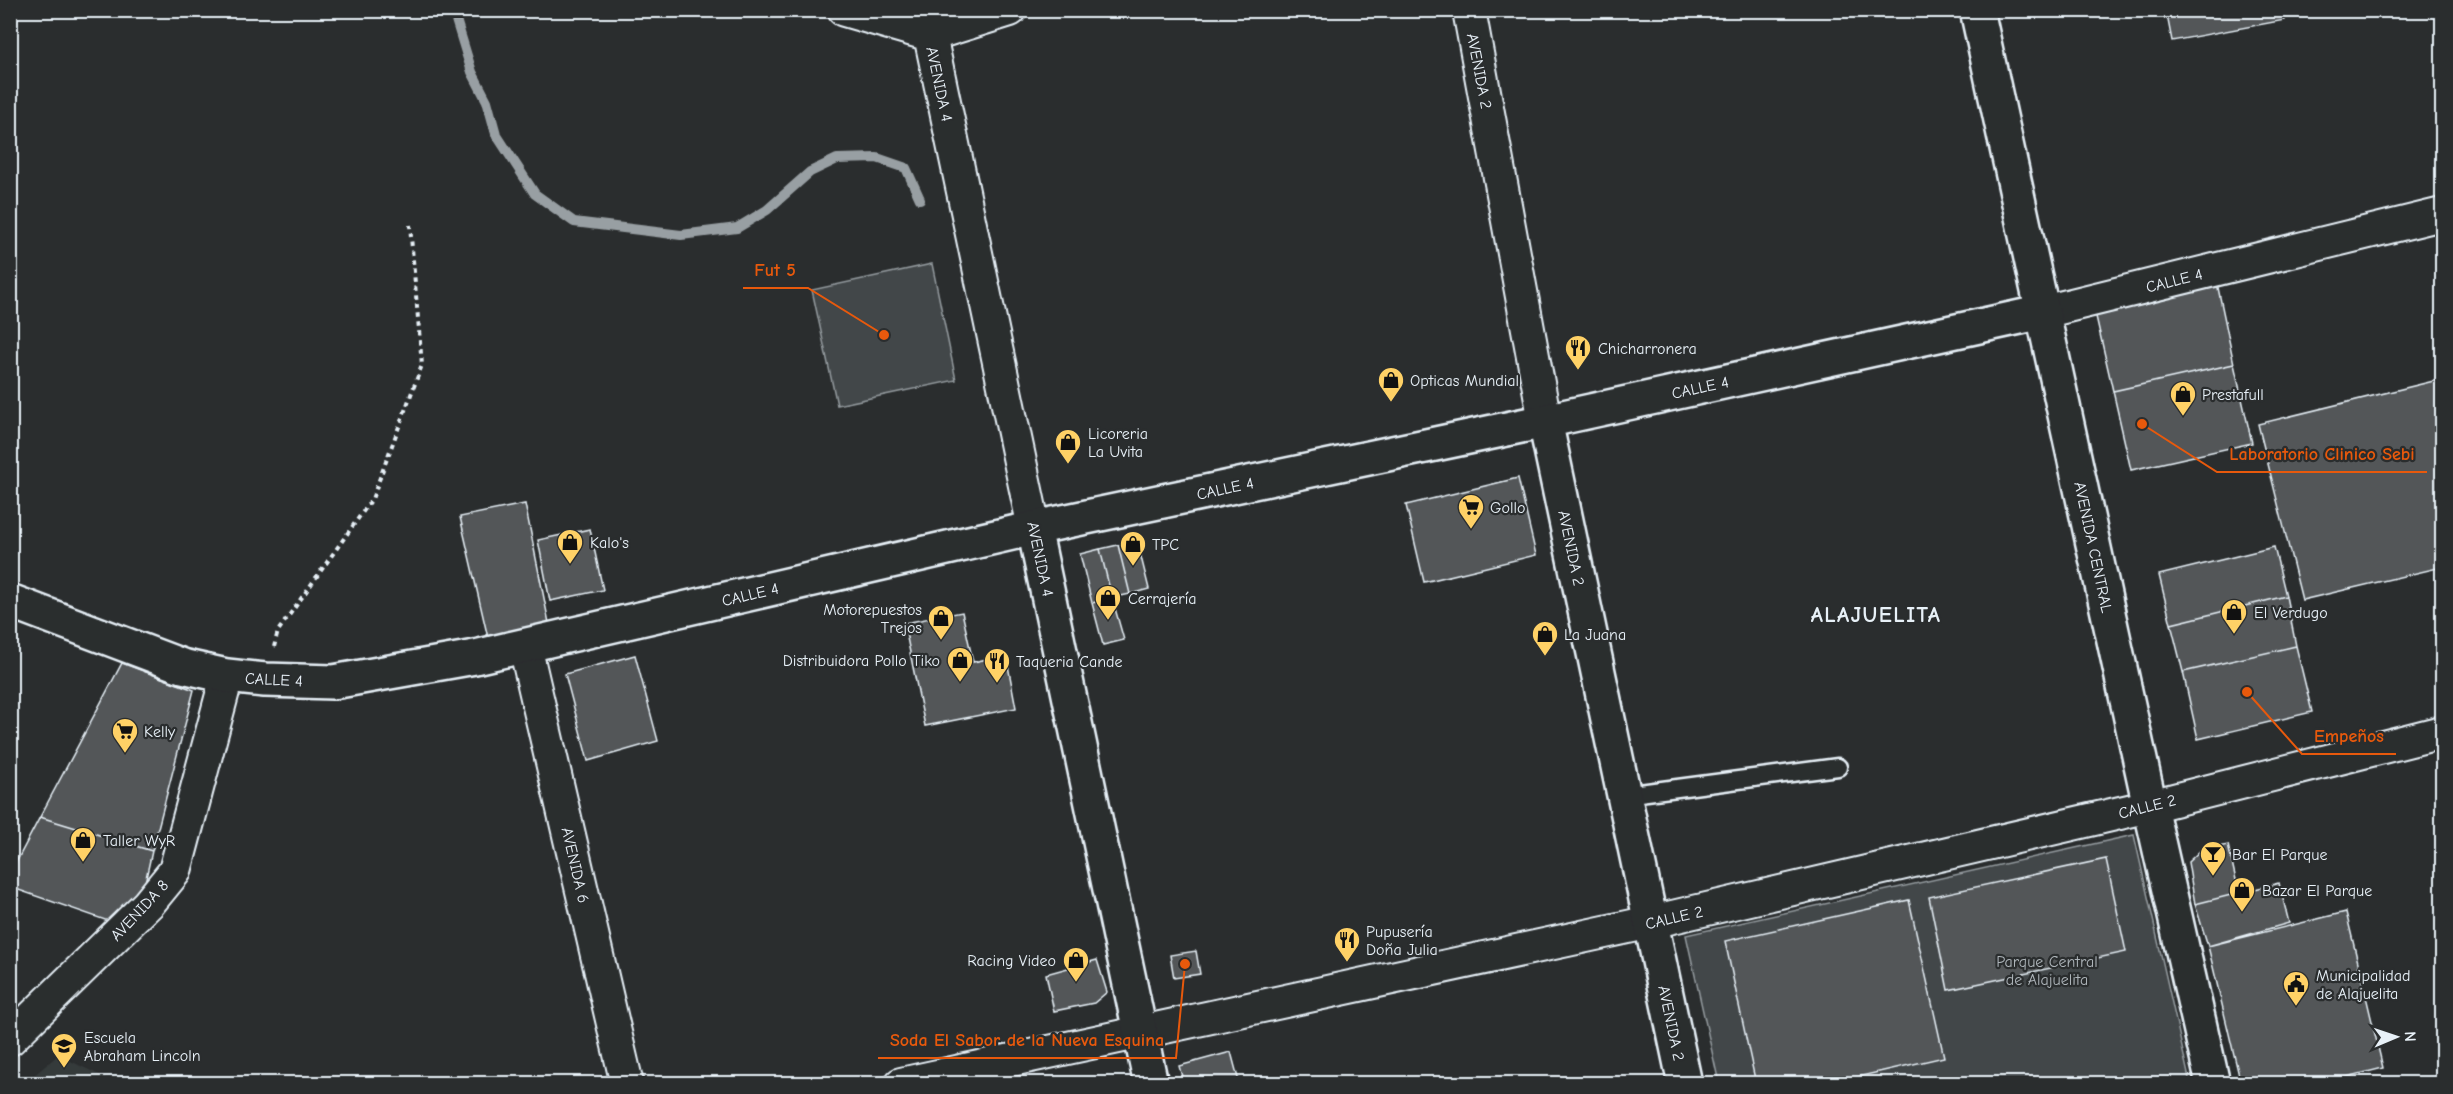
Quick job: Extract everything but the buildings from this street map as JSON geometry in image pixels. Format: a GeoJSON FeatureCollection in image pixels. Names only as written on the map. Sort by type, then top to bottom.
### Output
{"type":"FeatureCollection","features":[{"type":"Feature","properties":{"kind":"street"},"geometry":{"type":"LineString","coordinates":[[844,10],[930,35],[1010,10]]}},
{"type":"Feature","properties":{"kind":"street","name":"AVENIDA 2"},"geometry":{"type":"LineString","coordinates":[[1469,10],[1545,421],[1685,1083]]}},
{"type":"Feature","properties":{"kind":"street","name":"AVENIDA CENTRAL"},"geometry":{"type":"LineString","coordinates":[[1977,10],[2150,806],[2213,1083]]}},
{"type":"Feature","properties":{"kind":"street","name":"AVENIDA 4"},"geometry":{"type":"LineString","coordinates":[[930,35],[1151,1083]]}},
{"type":"Feature","properties":{"kind":"street","name":"CALLE 4"},"geometry":{"type":"LineString","coordinates":[[10,602],[182,666],[227,676],[265,680],[333,682],[525,646],[1034,528],[1545,421],[2043,312],[2442,214]]}},
{"type":"Feature","properties":{"kind":"street","name":"AVENIDA 6"},"geometry":{"type":"LineString","coordinates":[[525,646],[627,1083]]}},
{"type":"Feature","properties":{"kind":"street","name":"AVENIDA 8"},"geometry":{"type":"LineString","coordinates":[[10,1039],[148,904],[175,871],[227,676]]}},
{"type":"Feature","properties":{"kind":"street","name":"CALLE 2"},"geometry":{"type":"LineString","coordinates":[[901,1083],[1651,922],[2150,806],[2442,732]]}},
{"type":"Feature","properties":{"kind":"lane"},"geometry":{"type":"LineString","coordinates":[[1624,795],[1838,767]]}},
{"type":"Feature","properties":{"kind":"path"},"geometry":{"type":"LineString","coordinates":[[265,680],[278,631],[372,499],[422,364],[410,225]]}},
{"type":"Feature","properties":{"kind":"shaded area","name":"Escuela Abraham Lincoln"},"geometry":{"type":"Polygon","coordinates":[[[58,1055],[116,1083],[25,1083],[58,1055]]]}},
{"type":"Feature","properties":{"kind":"green space"},"geometry":{"type":"Polygon","coordinates":[[[932,264],[956,380],[837,405],[812,290],[932,264]]]}},
{"type":"Feature","properties":{"kind":"green space","name":"Parque Central de Alajuelita"},"geometry":{"type":"Polygon","coordinates":[[[2134,835],[2190,1083],[1719,1083],[1686,935],[2134,835]]]}},
{"type":"Feature","properties":{"kind":"waterway"},"geometry":{"type":"LineString","coordinates":[[453,10],[472,72],[487,101],[496,134],[535,194],[574,222],[681,235],[737,228],[767,210],[810,172],[837,159],[877,158],[906,168],[920,199]]}},
{"type":"Feature","properties":{"kind":"place","name":"Fut 5"},"geometry":{"type":"Point","coordinates":[884,335]}},
{"type":"Feature","properties":{"kind":"place","name":"Chicharronera"},"geometry":{"type":"Point","coordinates":[1578,371]}},
{"type":"Feature","properties":{"kind":"place","name":"Opticas Mundial"},"geometry":{"type":"Point","coordinates":[1391,403]}},
{"type":"Feature","properties":{"kind":"place","name":"Prestafull"},"geometry":{"type":"Point","coordinates":[2183,417]}},
{"type":"Feature","properties":{"kind":"place","name":"Laboratorio Clinico Sebi"},"geometry":{"type":"Point","coordinates":[2142,424]}},
{"type":"Feature","properties":{"kind":"place","name":"Licoreria La Uvita"},"geometry":{"type":"Point","coordinates":[1068,465]}},
{"type":"Feature","properties":{"kind":"place","name":"Gollo"},"geometry":{"type":"Point","coordinates":[1471,530]}},
{"type":"Feature","properties":{"kind":"place","name":"Kalo's"},"geometry":{"type":"Point","coordinates":[570,565]}},
{"type":"Feature","properties":{"kind":"place","name":"TPC"},"geometry":{"type":"Point","coordinates":[1133,567]}},
{"type":"Feature","properties":{"kind":"place","name":"Cerrajería"},"geometry":{"type":"Point","coordinates":[1108,621]}},
{"type":"Feature","properties":{"kind":"place","name":"El Verdugo"},"geometry":{"type":"Point","coordinates":[2234,635]}},
{"type":"Feature","properties":{"kind":"place","name":"Motorepuestos Trejos"},"geometry":{"type":"Point","coordinates":[941,641]}},
{"type":"Feature","properties":{"kind":"place","name":"La Juana"},"geometry":{"type":"Point","coordinates":[1545,657]}},
{"type":"Feature","properties":{"kind":"place","name":"Distribuidora Pollo Tiko"},"geometry":{"type":"Point","coordinates":[960,683]}},
{"type":"Feature","properties":{"kind":"place","name":"Taqueria Cande"},"geometry":{"type":"Point","coordinates":[997,684]}},
{"type":"Feature","properties":{"kind":"place","name":"Empeños"},"geometry":{"type":"Point","coordinates":[2247,692]}},
{"type":"Feature","properties":{"kind":"place","name":"Kelly"},"geometry":{"type":"Point","coordinates":[125,754]}},
{"type":"Feature","properties":{"kind":"place","name":"Taller WyR"},"geometry":{"type":"Point","coordinates":[83,863]}},
{"type":"Feature","properties":{"kind":"place","name":"Bar El Parque"},"geometry":{"type":"Point","coordinates":[2213,877]}},
{"type":"Feature","properties":{"kind":"place","name":"Bazar El Parque"},"geometry":{"type":"Point","coordinates":[2242,913]}},
{"type":"Feature","properties":{"kind":"place","name":"Pupusería Doña Julia"},"geometry":{"type":"Point","coordinates":[1347,963]}},
{"type":"Feature","properties":{"kind":"place","name":"Soda El Sabor de la Nueva Esquina"},"geometry":{"type":"Point","coordinates":[1185,964]}},
{"type":"Feature","properties":{"kind":"place","name":"Racing Video"},"geometry":{"type":"Point","coordinates":[1076,983]}},
{"type":"Feature","properties":{"kind":"place","name":"Municipalidad de Alajuelita"},"geometry":{"type":"Point","coordinates":[2296,1007]}},
{"type":"Feature","properties":{"kind":"place","name":"Escuela Abraham Lincoln"},"geometry":{"type":"Point","coordinates":[64,1069]}},
{"type":"Feature","properties":{"kind":"district","name":"ALAJUELITA"},"geometry":{"type":"Point","coordinates":[1876,614]}}]}
